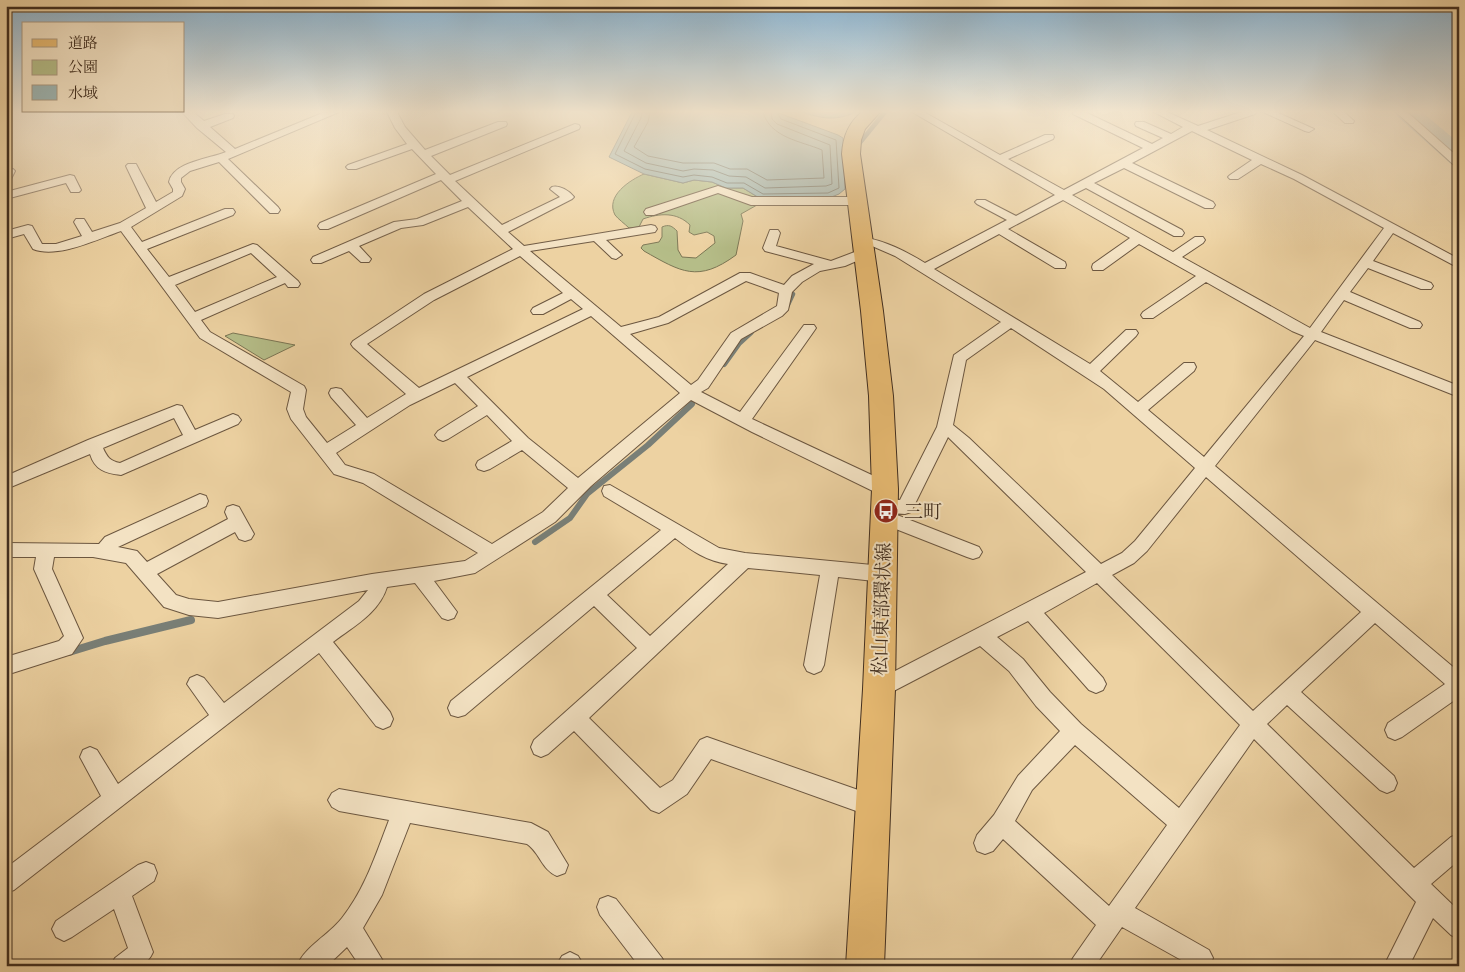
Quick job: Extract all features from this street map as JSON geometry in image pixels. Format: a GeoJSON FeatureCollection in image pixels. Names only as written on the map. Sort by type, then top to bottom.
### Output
{"type":"FeatureCollection","features":[{"type":"Feature","properties":{"kind":"main road","name":"松山東部環状線"},"geometry":{"type":"LineString","coordinates":[[851,157],[881,396],[885,504],[879,689],[865,966]]}},
{"type":"Feature","properties":{"kind":"street"},"geometry":{"type":"LineString","coordinates":[[352,166],[388,157]]}},
{"type":"Feature","properties":{"kind":"street"},"geometry":{"type":"LineString","coordinates":[[425,157],[521,250],[690,393],[743,420],[885,504],[973,552]]}},
{"type":"Feature","properties":{"kind":"street"},"geometry":{"type":"LineString","coordinates":[[324,226],[491,157]]}},
{"type":"Feature","properties":{"kind":"street"},"geometry":{"type":"LineString","coordinates":[[997,157],[1312,335],[1459,392]]}},
{"type":"Feature","properties":{"kind":"street"},"geometry":{"type":"LineString","coordinates":[[1000,159],[1004,157]]}},
{"type":"Feature","properties":{"kind":"street"},"geometry":{"type":"LineString","coordinates":[[924,269],[1134,157]]}},
{"type":"Feature","properties":{"kind":"street"},"geometry":{"type":"LineString","coordinates":[[6,235],[28,229],[34,244],[38,248],[47,249],[57,248],[124,226],[178,194],[179,189],[175,182],[178,174],[221,158],[274,210]]}},
{"type":"Feature","properties":{"kind":"street"},"geometry":{"type":"LineString","coordinates":[[1234,177],[1261,158],[1459,264]]}},
{"type":"Feature","properties":{"kind":"street"},"geometry":{"type":"LineString","coordinates":[[1123,163],[1209,205]]}},
{"type":"Feature","properties":{"kind":"street"},"geometry":{"type":"LineString","coordinates":[[132,166],[153,209]]}},
{"type":"Feature","properties":{"kind":"street"},"geometry":{"type":"LineString","coordinates":[[7,195],[70,178],[76,190]]}},
{"type":"Feature","properties":{"kind":"street"},"geometry":{"type":"LineString","coordinates":[[1085,183],[1170,223],[1178,233]]}},
{"type":"Feature","properties":{"kind":"street"},"geometry":{"type":"LineString","coordinates":[[500,231],[568,197],[556,189]]}},
{"type":"Feature","properties":{"kind":"street"},"geometry":{"type":"LineString","coordinates":[[650,212],[718,189],[751,201],[856,202]]}},
{"type":"Feature","properties":{"kind":"street"},"geometry":{"type":"LineString","coordinates":[[317,260],[398,225],[419,222],[470,202]]}},
{"type":"Feature","properties":{"kind":"street"},"geometry":{"type":"LineString","coordinates":[[981,202],[1014,220]]}},
{"type":"Feature","properties":{"kind":"street"},"geometry":{"type":"LineString","coordinates":[[140,247],[229,212]]}},
{"type":"Feature","properties":{"kind":"street"},"geometry":{"type":"LineString","coordinates":[[80,222],[89,238]]}},
{"type":"Feature","properties":{"kind":"street"},"geometry":{"type":"LineString","coordinates":[[124,226],[205,335],[299,390],[296,410],[299,419],[340,470],[368,478],[492,553]]}},
{"type":"Feature","properties":{"kind":"street"},"geometry":{"type":"LineString","coordinates":[[879,689],[1128,558],[1141,546],[1206,468],[1312,335],[1392,227]]}},
{"type":"Feature","properties":{"kind":"street"},"geometry":{"type":"LineString","coordinates":[[417,394],[358,344],[429,297],[521,250],[651,229]]}},
{"type":"Feature","properties":{"kind":"street"},"geometry":{"type":"LineString","coordinates":[[999,229],[1060,265]]}},
{"type":"Feature","properties":{"kind":"street"},"geometry":{"type":"LineString","coordinates":[[774,233],[769,248],[831,264]]}},
{"type":"Feature","properties":{"kind":"street"},"geometry":{"type":"LineString","coordinates":[[596,237],[616,255]]}},
{"type":"Feature","properties":{"kind":"street"},"geometry":{"type":"LineString","coordinates":[[1098,267],[1139,238]]}},
{"type":"Feature","properties":{"kind":"street"},"geometry":{"type":"LineString","coordinates":[[1173,258],[1199,240]]}},
{"type":"Feature","properties":{"kind":"street"},"geometry":{"type":"LineString","coordinates":[[351,245],[365,259]]}},
{"type":"Feature","properties":{"kind":"street"},"geometry":{"type":"LineString","coordinates":[[8,552],[93,550],[131,556],[170,602],[190,607],[218,610],[380,581],[469,568],[549,517],[579,488],[703,384],[736,336],[777,313],[783,307],[786,291],[805,273],[831,264],[863,247],[887,247],[1109,385],[1459,685],[1395,730]]}},
{"type":"Feature","properties":{"kind":"street"},"geometry":{"type":"LineString","coordinates":[[167,283],[253,248],[289,281],[193,318]]}},
{"type":"Feature","properties":{"kind":"street"},"geometry":{"type":"LineString","coordinates":[[1365,262],[1426,286]]}},
{"type":"Feature","properties":{"kind":"street"},"geometry":{"type":"LineString","coordinates":[[620,333],[663,320],[741,273],[786,291]]}},
{"type":"Feature","properties":{"kind":"street"},"geometry":{"type":"LineString","coordinates":[[1148,316],[1205,276]]}},
{"type":"Feature","properties":{"kind":"street"},"geometry":{"type":"LineString","coordinates":[[538,312],[573,293]]}},
{"type":"Feature","properties":{"kind":"street"},"geometry":{"type":"LineString","coordinates":[[1342,294],[1415,326]]}},
{"type":"Feature","properties":{"kind":"street"},"geometry":{"type":"LineString","coordinates":[[326,452],[417,394],[592,310]]}},
{"type":"Feature","properties":{"kind":"street"},"geometry":{"type":"LineString","coordinates":[[885,504],[905,507],[945,427],[959,358],[1010,322]]}},
{"type":"Feature","properties":{"kind":"street"},"geometry":{"type":"LineString","coordinates":[[743,420],[809,328]]}},
{"type":"Feature","properties":{"kind":"street"},"geometry":{"type":"LineString","coordinates":[[1090,372],[1131,333]]}},
{"type":"Feature","properties":{"kind":"street"},"geometry":{"type":"LineString","coordinates":[[1138,410],[1189,366]]}},
{"type":"Feature","properties":{"kind":"street"},"geometry":{"type":"LineString","coordinates":[[457,376],[523,442],[579,488]]}},
{"type":"Feature","properties":{"kind":"street"},"geometry":{"type":"LineString","coordinates":[[336,393],[365,426]]}},
{"type":"Feature","properties":{"kind":"street"},"geometry":{"type":"LineString","coordinates":[[443,435],[488,407]]}},
{"type":"Feature","properties":{"kind":"street"},"geometry":{"type":"LineString","coordinates":[[6,483],[94,444],[178,410],[192,438]]}},
{"type":"Feature","properties":{"kind":"street"},"geometry":{"type":"LineString","coordinates":[[94,444],[99,458],[107,467],[121,468],[234,420]]}},
{"type":"Feature","properties":{"kind":"street"},"geometry":{"type":"LineString","coordinates":[[945,427],[964,442],[1459,927]]}},
{"type":"Feature","properties":{"kind":"street"},"geometry":{"type":"LineString","coordinates":[[484,465],[523,442]]}},
{"type":"Feature","properties":{"kind":"street"},"geometry":{"type":"LineString","coordinates":[[610,490],[703,549],[717,555],[745,560],[883,574]]}},
{"type":"Feature","properties":{"kind":"street"},"geometry":{"type":"LineString","coordinates":[[102,552],[111,542],[200,501]]}},
{"type":"Feature","properties":{"kind":"street"},"geometry":{"type":"LineString","coordinates":[[145,572],[239,523]]}},
{"type":"Feature","properties":{"kind":"street"},"geometry":{"type":"LineString","coordinates":[[458,708],[674,529]]}},
{"type":"Feature","properties":{"kind":"street"},"geometry":{"type":"LineString","coordinates":[[6,666],[65,648],[74,638],[43,569],[46,550]]}},
{"type":"Feature","properties":{"kind":"street"},"geometry":{"type":"LineString","coordinates":[[541,747],[575,718],[745,560]]}},
{"type":"Feature","properties":{"kind":"street"},"geometry":{"type":"LineString","coordinates":[[814,665],[830,569]]}},
{"type":"Feature","properties":{"kind":"street"},"geometry":{"type":"LineString","coordinates":[[419,575],[448,612]]}},
{"type":"Feature","properties":{"kind":"street"},"geometry":{"type":"LineString","coordinates":[[6,882],[365,607],[375,596],[380,581]]}},
{"type":"Feature","properties":{"kind":"street"},"geometry":{"type":"LineString","coordinates":[[594,595],[650,648]]}},
{"type":"Feature","properties":{"kind":"street"},"geometry":{"type":"LineString","coordinates":[[1030,610],[1096,684]]}},
{"type":"Feature","properties":{"kind":"street"},"geometry":{"type":"LineString","coordinates":[[1081,966],[1241,738],[1253,724],[1374,611]]}},
{"type":"Feature","properties":{"kind":"street"},"geometry":{"type":"LineString","coordinates":[[980,635],[1016,665],[1043,699],[1074,731],[1181,823]]}},
{"type":"Feature","properties":{"kind":"street"},"geometry":{"type":"LineString","coordinates":[[321,641],[383,719]]}},
{"type":"Feature","properties":{"kind":"street"},"geometry":{"type":"LineString","coordinates":[[197,684],[222,716]]}},
{"type":"Feature","properties":{"kind":"street"},"geometry":{"type":"LineString","coordinates":[[1288,692],[1387,783]]}},
{"type":"Feature","properties":{"kind":"street"},"geometry":{"type":"LineString","coordinates":[[575,718],[659,802],[680,787],[707,747],[873,806]]}},
{"type":"Feature","properties":{"kind":"street"},"geometry":{"type":"LineString","coordinates":[[985,843],[1002,824],[1025,783],[1074,731]]}},
{"type":"Feature","properties":{"kind":"street"},"geometry":{"type":"LineString","coordinates":[[90,757],[115,798]]}},
{"type":"Feature","properties":{"kind":"street"},"geometry":{"type":"LineString","coordinates":[[339,800],[531,834],[540,840],[557,865]]}},
{"type":"Feature","properties":{"kind":"street"},"geometry":{"type":"LineString","coordinates":[[309,966],[349,928],[362,909],[373,887],[403,812]]}},
{"type":"Feature","properties":{"kind":"street"},"geometry":{"type":"LineString","coordinates":[[1002,824],[1115,917],[1201,958]]}},
{"type":"Feature","properties":{"kind":"street"},"geometry":{"type":"LineString","coordinates":[[1396,966],[1422,891],[1459,845]]}},
{"type":"Feature","properties":{"kind":"street"},"geometry":{"type":"LineString","coordinates":[[64,929],[146,873]]}},
{"type":"Feature","properties":{"kind":"street"},"geometry":{"type":"LineString","coordinates":[[119,891],[141,952],[123,966]]}},
{"type":"Feature","properties":{"kind":"street"},"geometry":{"type":"LineString","coordinates":[[608,907],[654,966]]}},
{"type":"Feature","properties":{"kind":"street"},"geometry":{"type":"LineString","coordinates":[[349,928],[374,966]]}},
{"type":"Feature","properties":{"kind":"green space"},"geometry":{"type":"Polygon","coordinates":[[[644,174],[683,183],[694,180],[712,182],[726,188],[743,188],[761,199],[757,205],[741,214],[743,221],[736,255],[723,264],[700,272],[679,269],[644,251],[641,248],[643,245],[659,242],[662,237],[662,227],[667,226],[677,231],[678,250],[682,257],[696,258],[715,243],[714,236],[707,232],[694,235],[689,232],[690,225],[674,216],[649,217],[643,219],[639,227],[629,228],[618,218],[613,208],[613,201],[616,195],[632,180],[644,174]]]}},
{"type":"Feature","properties":{"kind":"green space"},"geometry":{"type":"Polygon","coordinates":[[[233,333],[295,345],[264,360],[225,336],[233,333]]]}},
{"type":"Feature","properties":{"kind":"water"},"geometry":{"type":"Polygon","coordinates":[[[610,157],[844,157],[845,189],[829,198],[761,199],[743,188],[726,188],[712,182],[694,180],[683,183],[644,174],[610,157]]]}},
{"type":"Feature","properties":{"kind":"waterway"},"geometry":{"type":"LineString","coordinates":[[786,309],[793,294]]}},
{"type":"Feature","properties":{"kind":"waterway"},"geometry":{"type":"LineString","coordinates":[[724,364],[739,343],[751,332]]}},
{"type":"Feature","properties":{"kind":"waterway"},"geometry":{"type":"LineString","coordinates":[[535,542],[570,518],[587,494],[648,445],[692,404]]}},
{"type":"Feature","properties":{"kind":"waterway"},"geometry":{"type":"LineString","coordinates":[[69,652],[105,641],[191,620]]}},
{"type":"Feature","properties":{"kind":"place","name":"三町"},"geometry":{"type":"Point","coordinates":[886,511]}}]}
